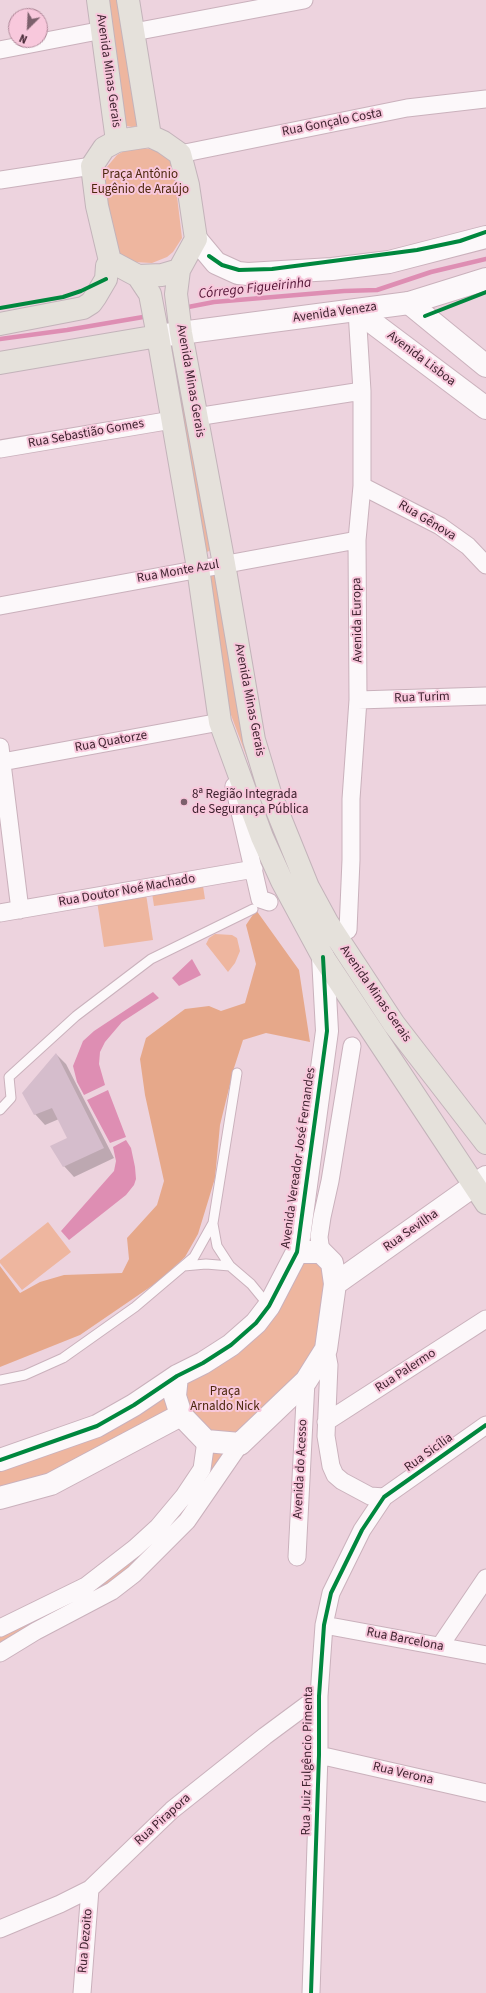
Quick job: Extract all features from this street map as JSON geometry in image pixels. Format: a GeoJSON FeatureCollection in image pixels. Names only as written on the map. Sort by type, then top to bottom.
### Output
{"type":"FeatureCollection","features":[{"type":"Feature","properties":{"kind":"main road","name":"Avenida Minas Gerais"},"geometry":{"type":"LineString","coordinates":[[98,0],[117,141]]}},
{"type":"Feature","properties":{"kind":"main road"},"geometry":{"type":"LineString","coordinates":[[128,0],[150,136]]}},
{"type":"Feature","properties":{"kind":"main road"},"geometry":{"type":"LineString","coordinates":[[0,324],[83,308],[91,303],[106,279],[107,266],[110,261],[97,206],[92,166],[104,148],[117,141],[150,136],[163,142],[180,154],[188,185],[196,239],[179,270],[162,275],[138,276],[110,261]]}},
{"type":"Feature","properties":{"kind":"main road","name":"Avenida Minas Gerais"},"geometry":{"type":"LineString","coordinates":[[179,270],[176,294],[181,333],[224,564],[254,740],[270,793],[308,887],[346,953],[394,1024],[486,1143]]}},
{"type":"Feature","properties":{"kind":"main road","name":"Avenida Minas Gerais"},"geometry":{"type":"LineString","coordinates":[[138,276],[150,294],[158,336],[198,568],[221,726],[262,837],[282,881],[323,957],[482,1189]]}},
{"type":"Feature","properties":{"kind":"main road"},"geometry":{"type":"LineString","coordinates":[[0,363],[158,336]]}},
{"type":"Feature","properties":{"kind":"street"},"geometry":{"type":"LineString","coordinates":[[134,32],[304,0]]}},
{"type":"Feature","properties":{"kind":"street"},"geometry":{"type":"LineString","coordinates":[[0,50],[103,30]]}},
{"type":"Feature","properties":{"kind":"street","name":"Rua Gonçalo Costa"},"geometry":{"type":"LineString","coordinates":[[180,154],[407,108],[486,99]]}},
{"type":"Feature","properties":{"kind":"street"},"geometry":{"type":"LineString","coordinates":[[0,180],[92,166]]}},
{"type":"Feature","properties":{"kind":"street"},"geometry":{"type":"LineString","coordinates":[[196,239],[216,263],[238,273],[248,274],[332,269],[389,262],[486,237]]}},
{"type":"Feature","properties":{"kind":"street","name":"Avenida Veneza"},"geometry":{"type":"LineString","coordinates":[[158,336],[409,303],[486,279]]}},
{"type":"Feature","properties":{"kind":"street"},"geometry":{"type":"LineString","coordinates":[[409,303],[486,366]]}},
{"type":"Feature","properties":{"kind":"street","name":"Avenida Europa"},"geometry":{"type":"LineString","coordinates":[[348,930],[351,860],[351,799],[358,700],[356,540],[362,486],[362,391],[357,311]]}},
{"type":"Feature","properties":{"kind":"street","name":"Avenida Lisboa"},"geometry":{"type":"LineString","coordinates":[[357,311],[486,408]]}},
{"type":"Feature","properties":{"kind":"street"},"geometry":{"type":"LineString","coordinates":[[468,395],[472,380],[480,372],[486,370]]}},
{"type":"Feature","properties":{"kind":"street"},"geometry":{"type":"LineString","coordinates":[[196,417],[362,391]]}},
{"type":"Feature","properties":{"kind":"street","name":"Rua Sebastião Gomes"},"geometry":{"type":"LineString","coordinates":[[0,449],[172,420]]}},
{"type":"Feature","properties":{"kind":"street","name":"Rua Gênova"},"geometry":{"type":"LineString","coordinates":[[362,486],[440,526],[468,546],[486,565]]}},
{"type":"Feature","properties":{"kind":"street","name":"Rua Monte Azul"},"geometry":{"type":"LineString","coordinates":[[0,606],[198,568],[356,540]]}},
{"type":"Feature","properties":{"kind":"street","name":"Rua Turim"},"geometry":{"type":"LineString","coordinates":[[358,700],[486,696]]}},
{"type":"Feature","properties":{"kind":"street","name":"Rua Quatorze"},"geometry":{"type":"LineString","coordinates":[[1,755],[221,726]]}},
{"type":"Feature","properties":{"kind":"street","name":"Avenida Minas Gerais"},"geometry":{"type":"LineString","coordinates":[[221,726],[229,769],[254,869],[260,903]]}},
{"type":"Feature","properties":{"kind":"street"},"geometry":{"type":"LineString","coordinates":[[1,755],[20,910]]}},
{"type":"Feature","properties":{"kind":"street","name":"Rua Doutor Noé Machado"},"geometry":{"type":"LineString","coordinates":[[0,913],[254,869]]}},
{"type":"Feature","properties":{"kind":"street","name":"Avenida Vereador José Fernandes"},"geometry":{"type":"LineString","coordinates":[[0,1460],[97,1426],[134,1405],[177,1376],[203,1363],[231,1345],[256,1323],[269,1306],[298,1252],[327,1031],[323,957]]}},
{"type":"Feature","properties":{"kind":"street"},"geometry":{"type":"LineString","coordinates":[[352,1046],[330,1182],[319,1237],[321,1252],[332,1262],[335,1284],[326,1349],[329,1365],[326,1422],[328,1455],[335,1475],[342,1481],[370,1496],[384,1497]]}},
{"type":"Feature","properties":{"kind":"street","name":"Rua Sevilha"},"geometry":{"type":"LineString","coordinates":[[335,1284],[482,1189]]}},
{"type":"Feature","properties":{"kind":"street","name":"Avenida Vereador José Fernandes"},"geometry":{"type":"LineString","coordinates":[[298,1252],[321,1252]]}},
{"type":"Feature","properties":{"kind":"street","name":"Rua Palermo"},"geometry":{"type":"LineString","coordinates":[[326,1422],[486,1319]]}},
{"type":"Feature","properties":{"kind":"street"},"geometry":{"type":"LineString","coordinates":[[0,1653],[36,1631],[112,1591],[134,1574],[187,1521],[240,1444],[306,1381],[326,1349]]}},
{"type":"Feature","properties":{"kind":"street"},"geometry":{"type":"LineString","coordinates":[[177,1376],[175,1396],[181,1415],[206,1441],[240,1444]]}},
{"type":"Feature","properties":{"kind":"street","name":"Avenida do Acesso"},"geometry":{"type":"LineString","coordinates":[[297,1557],[306,1381]]}},
{"type":"Feature","properties":{"kind":"street"},"geometry":{"type":"LineString","coordinates":[[0,1498],[51,1484],[181,1415]]}},
{"type":"Feature","properties":{"kind":"street","name":"Rua Sicília"},"geometry":{"type":"LineString","coordinates":[[384,1497],[486,1425]]}},
{"type":"Feature","properties":{"kind":"street"},"geometry":{"type":"LineString","coordinates":[[0,1628],[86,1586],[135,1548],[158,1527],[184,1496],[195,1480],[202,1469],[206,1441]]}},
{"type":"Feature","properties":{"kind":"street","name":"Rua Juiz Fulgêncio Pimenta"},"geometry":{"type":"LineString","coordinates":[[311,1993],[319,1755],[319,1696],[324,1625],[331,1593],[362,1530],[384,1497]]}},
{"type":"Feature","properties":{"kind":"street"},"geometry":{"type":"LineString","coordinates":[[440,1646],[486,1578]]}},
{"type":"Feature","properties":{"kind":"street","name":"Rua Barcelona"},"geometry":{"type":"LineString","coordinates":[[324,1625],[486,1655]]}},
{"type":"Feature","properties":{"kind":"street","name":"Rua Pirapora"},"geometry":{"type":"LineString","coordinates":[[0,1929],[60,1904],[90,1889],[172,1810],[265,1736],[319,1696]]}},
{"type":"Feature","properties":{"kind":"street","name":"Rua Verona"},"geometry":{"type":"LineString","coordinates":[[319,1755],[486,1793]]}},
{"type":"Feature","properties":{"kind":"street","name":"Rua Dezoito"},"geometry":{"type":"LineString","coordinates":[[82,1993],[90,1889]]}},
{"type":"Feature","properties":{"kind":"lane"},"geometry":{"type":"LineString","coordinates":[[0,1110],[11,1098],[9,1077],[76,1016],[151,959],[260,903]]}},
{"type":"Feature","properties":{"kind":"lane"},"geometry":{"type":"LineString","coordinates":[[237,1073],[213,1223],[217,1246],[230,1266],[251,1284],[269,1306]]}},
{"type":"Feature","properties":{"kind":"lane"},"geometry":{"type":"LineString","coordinates":[[0,1380],[25,1375],[63,1358],[134,1307],[194,1257],[213,1223]]}},
{"type":"Feature","properties":{"kind":"lane"},"geometry":{"type":"LineString","coordinates":[[184,1266],[206,1264],[230,1266]]}},
{"type":"Feature","properties":{"kind":"green space"},"geometry":{"type":"Polygon","coordinates":[[[105,0],[118,0],[138,119],[136,126],[132,127],[127,126],[123,121],[105,0]]]}},
{"type":"Feature","properties":{"kind":"green space","name":"Praça Antônio Eugênio de Araújo"},"geometry":{"type":"Polygon","coordinates":[[[140,147],[158,151],[173,163],[182,238],[173,252],[167,257],[152,263],[133,262],[117,252],[103,176],[106,168],[117,155],[124,151],[140,147]]]}},
{"type":"Feature","properties":{"kind":"green space"},"geometry":{"type":"Polygon","coordinates":[[[173,350],[177,352],[211,550],[207,552],[202,550],[168,353],[173,350]]]}},
{"type":"Feature","properties":{"kind":"green space"},"geometry":{"type":"Polygon","coordinates":[[[216,574],[255,779],[231,715],[223,686],[209,575],[216,574]]]}},
{"type":"Feature","properties":{"kind":"green space"},"geometry":{"type":"Polygon","coordinates":[[[203,886],[205,899],[154,906],[152,893],[203,886]]]}},
{"type":"Feature","properties":{"kind":"green space"},"geometry":{"type":"Polygon","coordinates":[[[146,894],[153,940],[104,947],[97,901],[146,894]]]}},
{"type":"Feature","properties":{"kind":"green space"},"geometry":{"type":"Polygon","coordinates":[[[215,934],[232,935],[237,938],[240,951],[235,963],[228,972],[206,944],[209,938],[215,934]]]}},
{"type":"Feature","properties":{"kind":"green space"},"geometry":{"type":"Polygon","coordinates":[[[48,1222],[71,1252],[22,1290],[0,1263],[0,1260],[48,1222]]]}},
{"type":"Feature","properties":{"kind":"green space","name":"Praça Arnaldo Nick"},"geometry":{"type":"Polygon","coordinates":[[[297,1252],[331,1263],[326,1349],[134,1574],[0,1653],[0,1628],[86,1586],[184,1496],[206,1441],[181,1415],[0,1498],[0,1459],[97,1426],[231,1345],[297,1252]]]}},
{"type":"Feature","properties":{"kind":"shaded area"},"geometry":{"type":"Polygon","coordinates":[[[256,910],[299,970],[310,1042],[266,1033],[243,1040],[234,1068],[220,1125],[215,1178],[198,1234],[185,1257],[159,1281],[80,1335],[0,1367],[0,1266],[20,1293],[40,1282],[64,1275],[122,1273],[129,1259],[127,1238],[157,1205],[164,1181],[145,1095],[140,1059],[146,1038],[185,1009],[209,1006],[221,1011],[245,1003],[256,964],[246,925],[256,910]]]}},
{"type":"Feature","properties":{"kind":"shaded area"},"geometry":{"type":"Polygon","coordinates":[[[192,959],[201,975],[179,986],[172,978],[192,959]]]}},
{"type":"Feature","properties":{"kind":"shaded area"},"geometry":{"type":"Polygon","coordinates":[[[153,992],[159,998],[122,1022],[105,1042],[100,1052],[99,1064],[105,1085],[84,1095],[77,1082],[73,1066],[83,1041],[94,1031],[153,992]]]}},
{"type":"Feature","properties":{"kind":"shaded area"},"geometry":{"type":"Polygon","coordinates":[[[108,1090],[126,1137],[110,1143],[87,1100],[108,1090]]]}},
{"type":"Feature","properties":{"kind":"shaded area"},"geometry":{"type":"Polygon","coordinates":[[[126,1140],[131,1148],[135,1167],[136,1179],[134,1185],[126,1195],[69,1240],[61,1231],[114,1171],[116,1161],[113,1147],[126,1140]]]}},
{"type":"Feature","properties":{"kind":"building"},"geometry":{"type":"Polygon","coordinates":[[[56,1053],[104,1148],[63,1167],[50,1146],[67,1138],[52,1108],[34,1115],[22,1093],[56,1053]]]}},
{"type":"Feature","properties":{"kind":"waterway","name":"Córrego Figueirinha"},"geometry":{"type":"LineString","coordinates":[[183,308],[214,302],[344,291],[377,290],[431,272],[486,259]]}},
{"type":"Feature","properties":{"kind":"waterway","name":"Córrego Figueirinha"},"geometry":{"type":"LineString","coordinates":[[0,339],[67,330],[149,316]]}},
{"type":"Feature","properties":{"kind":"cycle path"},"geometry":{"type":"LineString","coordinates":[[209,256],[222,265],[239,270],[272,269],[417,250],[460,241],[486,232]]}},
{"type":"Feature","properties":{"kind":"cycle path"},"geometry":{"type":"LineString","coordinates":[[0,308],[63,297],[81,291],[106,279]]}},
{"type":"Feature","properties":{"kind":"cycle path"},"geometry":{"type":"LineString","coordinates":[[425,316],[486,292]]}},
{"type":"Feature","properties":{"kind":"cycle path"},"geometry":{"type":"LineString","coordinates":[[0,1460],[97,1426],[134,1405],[177,1376],[203,1363],[231,1345],[256,1323],[269,1306],[297,1252],[327,1031],[323,957]]}},
{"type":"Feature","properties":{"kind":"cycle path"},"geometry":{"type":"LineString","coordinates":[[311,1993],[319,1755],[319,1696],[324,1625],[331,1593],[362,1530],[384,1497],[486,1425]]}},
{"type":"Feature","properties":{"kind":"place","name":"8ª Região Integrada de Segurança Pública"},"geometry":{"type":"Point","coordinates":[184,802]}}]}
